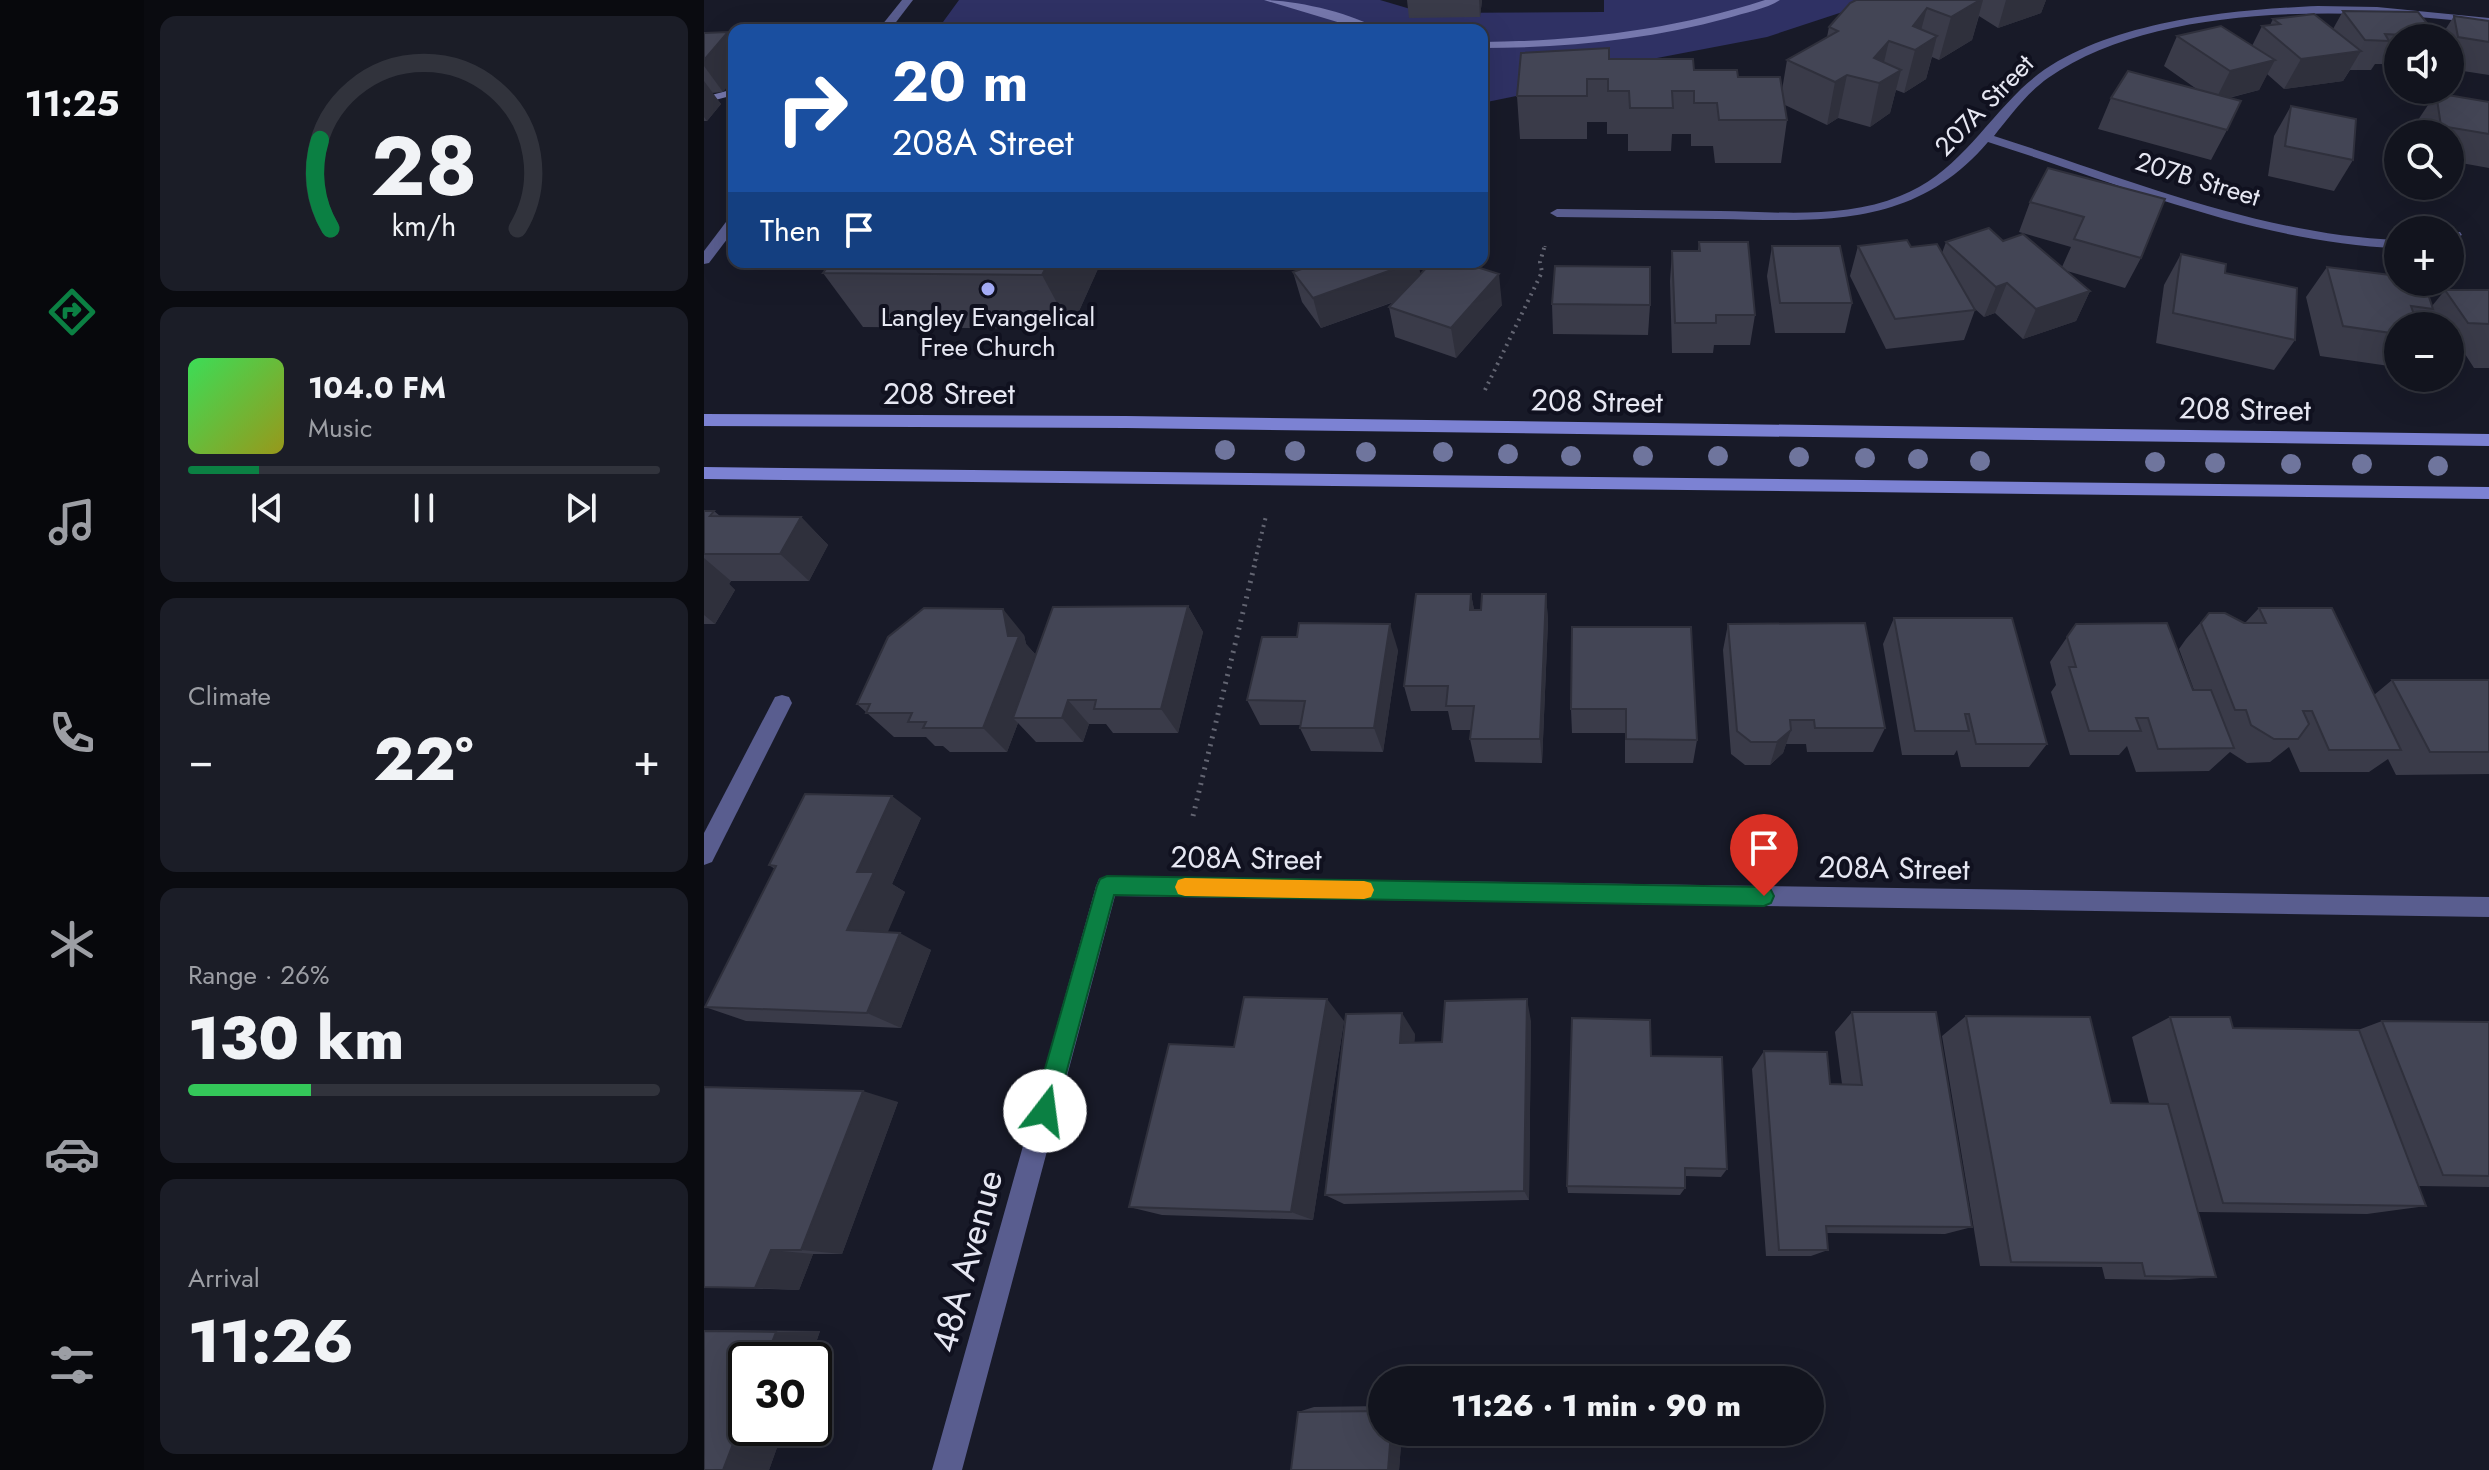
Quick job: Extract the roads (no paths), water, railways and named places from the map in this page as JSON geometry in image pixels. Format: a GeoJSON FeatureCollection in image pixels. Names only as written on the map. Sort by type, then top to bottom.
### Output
{"type":"FeatureCollection","features":[{"type":"Feature","properties":{"kind":"main road","name":"208 Street"},"geometry":{"type":"LineString","coordinates":[[704,420],[1126,422],[2489,440]]}},
{"type":"Feature","properties":{"kind":"main road"},"geometry":{"type":"LineString","coordinates":[[704,473],[2489,493]]}},
{"type":"Feature","properties":{"kind":"street"},"geometry":{"type":"LineString","coordinates":[[889,24],[908,0]]}},
{"type":"Feature","properties":{"kind":"street","name":"207A Street"},"geometry":{"type":"LineString","coordinates":[[1557,213],[1776,216],[1863,210],[1905,200],[1938,184],[1963,166],[2042,77],[2087,47],[2161,21],[2286,2],[2372,7],[2489,21]]}},
{"type":"Feature","properties":{"kind":"street","name":"207B Street"},"geometry":{"type":"LineString","coordinates":[[1988,138],[2244,219],[2305,235],[2360,244],[2384,244]]}},
{"type":"Feature","properties":{"kind":"street"},"geometry":{"type":"LineString","coordinates":[[704,260],[728,229]]}},
{"type":"Feature","properties":{"kind":"street"},"geometry":{"type":"LineString","coordinates":[[704,855],[782,703]]}},
{"type":"Feature","properties":{"kind":"street","name":"208A Street"},"geometry":{"type":"LineString","coordinates":[[1107,886],[2489,907]]}},
{"type":"Feature","properties":{"kind":"street","name":"48A Avenue"},"geometry":{"type":"LineString","coordinates":[[947,1470],[1107,886]]}},
{"type":"Feature","properties":{"kind":"waterway"},"geometry":{"type":"LineString","coordinates":[[1269,0],[1357,24]]}},
{"type":"Feature","properties":{"kind":"waterway"},"geometry":{"type":"LineString","coordinates":[[1488,45],[1558,43],[1630,36],[1702,22],[1775,0]]}},
{"type":"Feature","properties":{"kind":"waterway"},"geometry":{"type":"LineString","coordinates":[[704,100],[728,94]]}},
{"type":"Feature","properties":{"kind":"place","name":"Langley Evangelical Free Church"},"geometry":{"type":"Point","coordinates":[988,289]}}]}
